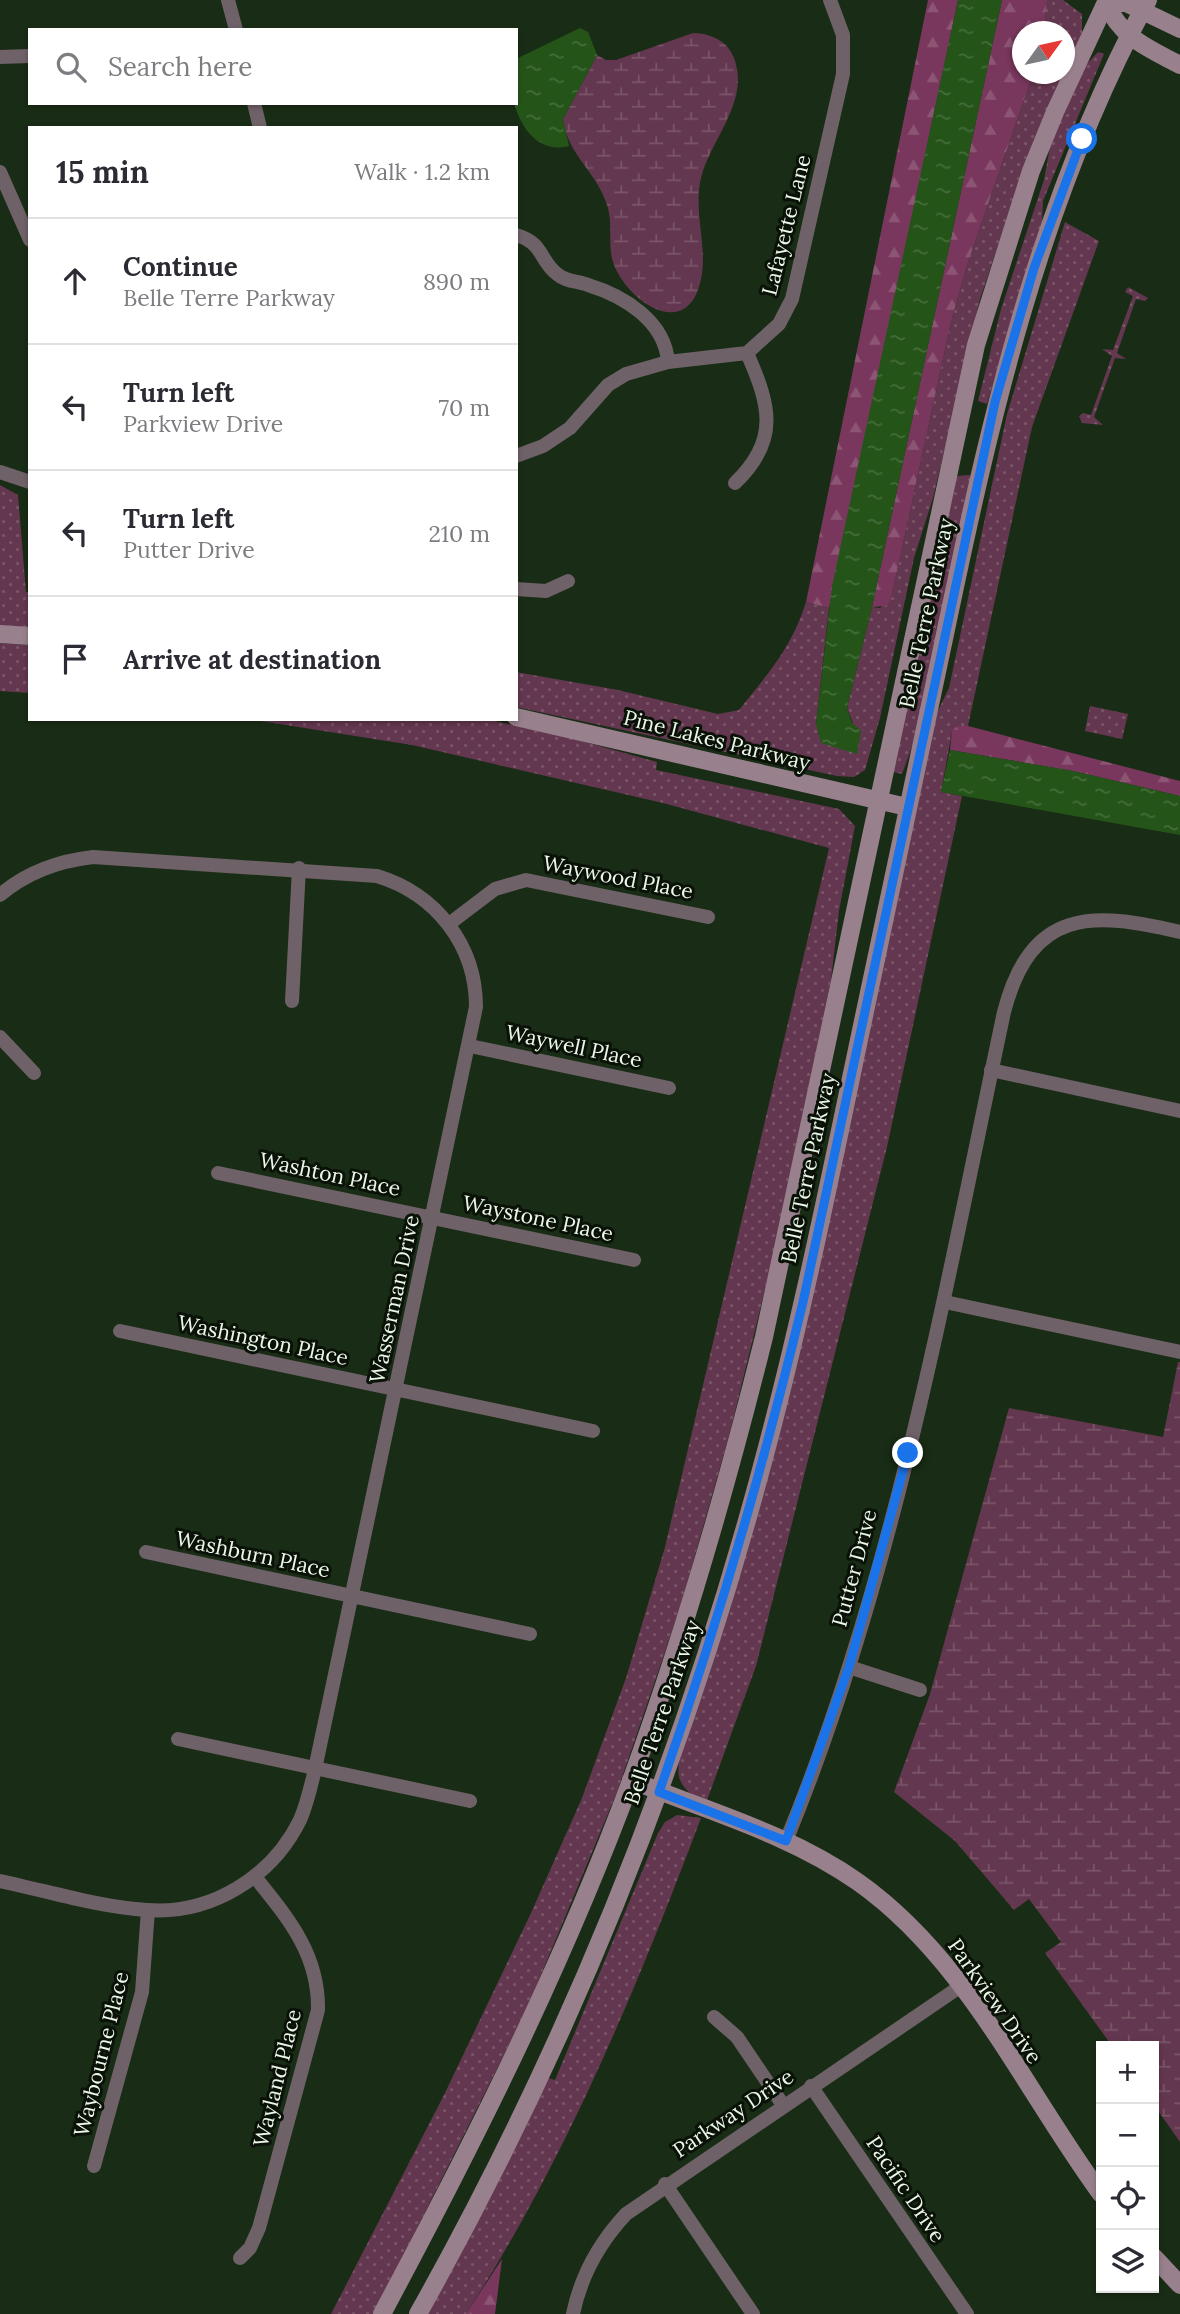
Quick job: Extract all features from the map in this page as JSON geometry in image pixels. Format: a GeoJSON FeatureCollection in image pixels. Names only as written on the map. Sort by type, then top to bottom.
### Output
{"type":"FeatureCollection","features":[{"type":"Feature","properties":{"kind":"main road"},"geometry":{"type":"LineString","coordinates":[[1180,29],[1145,5],[1107,2],[1113,21],[1128,38],[1180,65]]}},
{"type":"Feature","properties":{"kind":"main road","name":"Belle Terre Parkway"},"geometry":{"type":"LineString","coordinates":[[382,2314],[497,2093],[566,1938],[631,1780],[684,1623],[740,1433],[783,1250],[963,399],[988,300],[1031,171],[1059,101],[1107,2]]}},
{"type":"Feature","properties":{"kind":"main road","name":"Belle Terre Parkway"},"geometry":{"type":"LineString","coordinates":[[418,2314],[528,2102],[598,1946],[659,1792],[724,1599],[773,1424],[803,1302],[982,459],[1020,312],[1056,204],[1145,5]]}},
{"type":"Feature","properties":{"kind":"main road"},"geometry":{"type":"LineString","coordinates":[[0,634],[28,636]]}},
{"type":"Feature","properties":{"kind":"main road","name":"Pine Lakes Parkway"},"geometry":{"type":"LineString","coordinates":[[518,717],[907,807]]}},
{"type":"Feature","properties":{"kind":"main road","name":"Parkview Drive"},"geometry":{"type":"LineString","coordinates":[[631,1780],[786,1841],[836,1868],[872,1893],[926,1944],[961,1986],[1096,2187]]}},
{"type":"Feature","properties":{"kind":"main road"},"geometry":{"type":"LineString","coordinates":[[1159,2262],[1180,2285]]}},
{"type":"Feature","properties":{"kind":"street"},"geometry":{"type":"LineString","coordinates":[[228,0],[235,28]]}},
{"type":"Feature","properties":{"kind":"street","name":"Lafayette Lane"},"geometry":{"type":"LineString","coordinates":[[747,353],[779,324],[795,284],[844,65],[843,35],[830,0]]}},
{"type":"Feature","properties":{"kind":"street"},"geometry":{"type":"LineString","coordinates":[[0,57],[28,55]]}},
{"type":"Feature","properties":{"kind":"street"},"geometry":{"type":"LineString","coordinates":[[254,105],[260,126]]}},
{"type":"Feature","properties":{"kind":"street"},"geometry":{"type":"LineString","coordinates":[[0,172],[28,235]]}},
{"type":"Feature","properties":{"kind":"street"},"geometry":{"type":"LineString","coordinates":[[518,236],[537,245],[559,276],[612,294],[648,319],[664,338],[668,362]]}},
{"type":"Feature","properties":{"kind":"street"},"geometry":{"type":"LineString","coordinates":[[518,455],[543,446],[570,428],[615,379],[668,362],[747,353],[762,389],[767,430],[758,457],[735,483]]}},
{"type":"Feature","properties":{"kind":"street"},"geometry":{"type":"LineString","coordinates":[[0,472],[28,481]]}},
{"type":"Feature","properties":{"kind":"street"},"geometry":{"type":"LineString","coordinates":[[518,589],[546,591],[568,581]]}},
{"type":"Feature","properties":{"kind":"street","name":"Wasserman Drive"},"geometry":{"type":"LineString","coordinates":[[0,895],[22,879],[51,865],[93,857],[299,868],[385,878],[420,895],[449,924],[466,956],[474,984],[475,1007],[470,1046],[315,1769],[295,1828],[276,1855],[255,1877],[229,1893],[172,1910],[148,1910],[0,1881]]}},
{"type":"Feature","properties":{"kind":"street"},"geometry":{"type":"LineString","coordinates":[[292,1001],[299,868]]}},
{"type":"Feature","properties":{"kind":"street","name":"Waywood Place"},"geometry":{"type":"LineString","coordinates":[[449,924],[495,889],[526,880],[708,917]]}},
{"type":"Feature","properties":{"kind":"street","name":"Putter Drive"},"geometry":{"type":"LineString","coordinates":[[786,1841],[849,1667],[945,1302],[991,1070],[1013,981],[1025,958],[1044,940],[1071,925],[1095,918],[1119,918],[1180,932]]}},
{"type":"Feature","properties":{"kind":"street"},"geometry":{"type":"LineString","coordinates":[[0,1037],[34,1073]]}},
{"type":"Feature","properties":{"kind":"street","name":"Waywell Place"},"geometry":{"type":"LineString","coordinates":[[470,1046],[669,1088]]}},
{"type":"Feature","properties":{"kind":"street"},"geometry":{"type":"LineString","coordinates":[[991,1070],[1180,1111]]}},
{"type":"Feature","properties":{"kind":"street","name":"Washton Place"},"geometry":{"type":"LineString","coordinates":[[218,1173],[433,1217]]}},
{"type":"Feature","properties":{"kind":"street","name":"Waystone Place"},"geometry":{"type":"LineString","coordinates":[[433,1217],[634,1260]]}},
{"type":"Feature","properties":{"kind":"street"},"geometry":{"type":"LineString","coordinates":[[945,1302],[1180,1352]]}},
{"type":"Feature","properties":{"kind":"street","name":"Washington Place"},"geometry":{"type":"LineString","coordinates":[[120,1331],[593,1431]]}},
{"type":"Feature","properties":{"kind":"street","name":"Washburn Place"},"geometry":{"type":"LineString","coordinates":[[146,1552],[530,1634]]}},
{"type":"Feature","properties":{"kind":"street"},"geometry":{"type":"LineString","coordinates":[[849,1667],[920,1690]]}},
{"type":"Feature","properties":{"kind":"street"},"geometry":{"type":"LineString","coordinates":[[178,1739],[470,1801]]}},
{"type":"Feature","properties":{"kind":"street","name":"Wayland Place"},"geometry":{"type":"LineString","coordinates":[[240,2258],[252,2244],[259,2228],[318,2010],[316,1981],[308,1951],[291,1923],[255,1877]]}},
{"type":"Feature","properties":{"kind":"street","name":"Waybourne Place"},"geometry":{"type":"LineString","coordinates":[[94,2166],[142,1992],[148,1910]]}},
{"type":"Feature","properties":{"kind":"street","name":"Parkway Drive"},"geometry":{"type":"LineString","coordinates":[[573,2314],[586,2271],[626,2214],[665,2184],[961,1986]]}},
{"type":"Feature","properties":{"kind":"street"},"geometry":{"type":"LineString","coordinates":[[713,2017],[737,2037],[783,2105]]}},
{"type":"Feature","properties":{"kind":"street","name":"Pacific Drive"},"geometry":{"type":"LineString","coordinates":[[811,2086],[967,2314]]}},
{"type":"Feature","properties":{"kind":"street"},"geometry":{"type":"LineString","coordinates":[[665,2184],[753,2314]]}},
{"type":"Feature","properties":{"kind":"green space"},"geometry":{"type":"Polygon","coordinates":[[[928,0],[958,0],[829,608],[806,602],[928,0]]]}},
{"type":"Feature","properties":{"kind":"green space"},"geometry":{"type":"Polygon","coordinates":[[[1002,0],[1047,0],[1045,21],[1012,21],[1012,84],[1030,84],[966,268],[951,322],[891,599],[886,606],[872,607],[1002,0]]]}},
{"type":"Feature","properties":{"kind":"green space"},"geometry":{"type":"Polygon","coordinates":[[[1047,0],[1063,0],[1082,14],[1082,33],[1075,49],[1075,21],[1045,21],[1047,0]]]}},
{"type":"Feature","properties":{"kind":"green space"},"geometry":{"type":"Polygon","coordinates":[[[693,33],[716,38],[727,47],[735,60],[738,83],[731,111],[701,178],[701,279],[694,298],[684,309],[672,312],[658,310],[645,303],[632,292],[614,265],[608,208],[597,184],[571,144],[563,119],[597,55],[606,60],[616,60],[693,33]]]}},
{"type":"Feature","properties":{"kind":"green space"},"geometry":{"type":"Polygon","coordinates":[[[1098,52],[1104,54],[1043,201],[1042,221],[987,404],[978,401],[1001,309],[1044,180],[1051,141],[1084,67],[1098,52]]]}},
{"type":"Feature","properties":{"kind":"green space"},"geometry":{"type":"Polygon","coordinates":[[[1030,84],[1060,84],[1027,160],[980,299],[933,498],[914,558],[880,718],[865,770],[854,777],[837,776],[518,707],[518,672],[618,690],[718,714],[739,710],[786,647],[806,602],[829,608],[816,724],[853,723],[847,708],[872,607],[880,608],[891,599],[951,322],[966,268],[1030,84]]]}},
{"type":"Feature","properties":{"kind":"green space"},"geometry":{"type":"Polygon","coordinates":[[[1065,222],[1099,241],[1032,427],[968,726],[957,726],[952,732],[941,792],[962,796],[887,1147],[756,1666],[706,1803],[689,1792],[681,1782],[679,1761],[682,1747],[705,1682],[935,717],[949,688],[1007,414],[1065,222]]]}},
{"type":"Feature","properties":{"kind":"green space"},"geometry":{"type":"Polygon","coordinates":[[[1128,287],[1148,298],[1145,301],[1136,299],[1117,353],[1126,359],[1115,358],[1094,417],[1103,425],[1082,423],[1079,416],[1083,413],[1091,415],[1112,356],[1102,349],[1113,350],[1133,296],[1125,292],[1128,287]]]}},
{"type":"Feature","properties":{"kind":"green space"},"geometry":{"type":"Polygon","coordinates":[[[956,476],[972,476],[914,741],[902,774],[893,772],[956,476]]]}},
{"type":"Feature","properties":{"kind":"green space"},"geometry":{"type":"Polygon","coordinates":[[[0,485],[18,495],[28,592],[28,628],[0,626],[0,485]]]}},
{"type":"Feature","properties":{"kind":"green space"},"geometry":{"type":"Polygon","coordinates":[[[0,643],[28,645],[28,693],[0,691],[0,643]]]}},
{"type":"Feature","properties":{"kind":"green space"},"geometry":{"type":"Polygon","coordinates":[[[1090,706],[1128,714],[1122,739],[1085,731],[1090,706]]]}},
{"type":"Feature","properties":{"kind":"green space"},"geometry":{"type":"Polygon","coordinates":[[[261,721],[494,721],[567,737],[657,762],[656,770],[839,809],[855,826],[839,911],[831,980],[773,1257],[729,1436],[680,1608],[617,1792],[526,2011],[374,2314],[331,2314],[444,2095],[531,1913],[582,1798],[626,1678],[665,1547],[829,848],[663,803],[412,745],[261,721]]]}},
{"type":"Feature","properties":{"kind":"green space"},"geometry":{"type":"Polygon","coordinates":[[[957,726],[968,726],[1180,781],[1180,796],[1073,771],[950,750],[952,731],[957,726]]]}},
{"type":"Feature","properties":{"kind":"green space"},"geometry":{"type":"Polygon","coordinates":[[[1180,1362],[1180,2142],[1159,2112],[1159,2041],[1108,2041],[1045,1953],[1061,1942],[1029,1899],[1014,1910],[955,1841],[894,1792],[930,1694],[1009,1408],[1163,1437],[1180,1362]]]}},
{"type":"Feature","properties":{"kind":"green space"},"geometry":{"type":"Polygon","coordinates":[[[677,1815],[701,1818],[625,2009],[567,2135],[502,2256],[466,2314],[427,2314],[548,2078],[555,2080],[658,1833],[665,1822],[677,1815]]]}},
{"type":"Feature","properties":{"kind":"green space"},"geometry":{"type":"Polygon","coordinates":[[[502,2259],[495,2314],[466,2314],[502,2259]]]}},
{"type":"Feature","properties":{"kind":"water"},"geometry":{"type":"Polygon","coordinates":[[[958,0],[1002,0],[872,607],[847,708],[852,723],[861,730],[857,754],[821,743],[816,724],[832,586],[958,0]]]}},
{"type":"Feature","properties":{"kind":"water"},"geometry":{"type":"Polygon","coordinates":[[[580,28],[588,32],[597,55],[563,119],[569,146],[558,147],[540,143],[521,121],[515,105],[518,105],[518,58],[580,28]]]}},
{"type":"Feature","properties":{"kind":"water"},"geometry":{"type":"Polygon","coordinates":[[[950,750],[1073,771],[1180,796],[1180,835],[941,792],[950,750]]]}},
{"type":"Feature","properties":{"kind":"route"},"geometry":{"type":"LineString","coordinates":[[908,1453],[849,1667],[802,1803],[786,1841],[659,1792],[704,1663],[758,1483],[803,1302],[995,402],[1034,268],[1082,139]]}}]}
